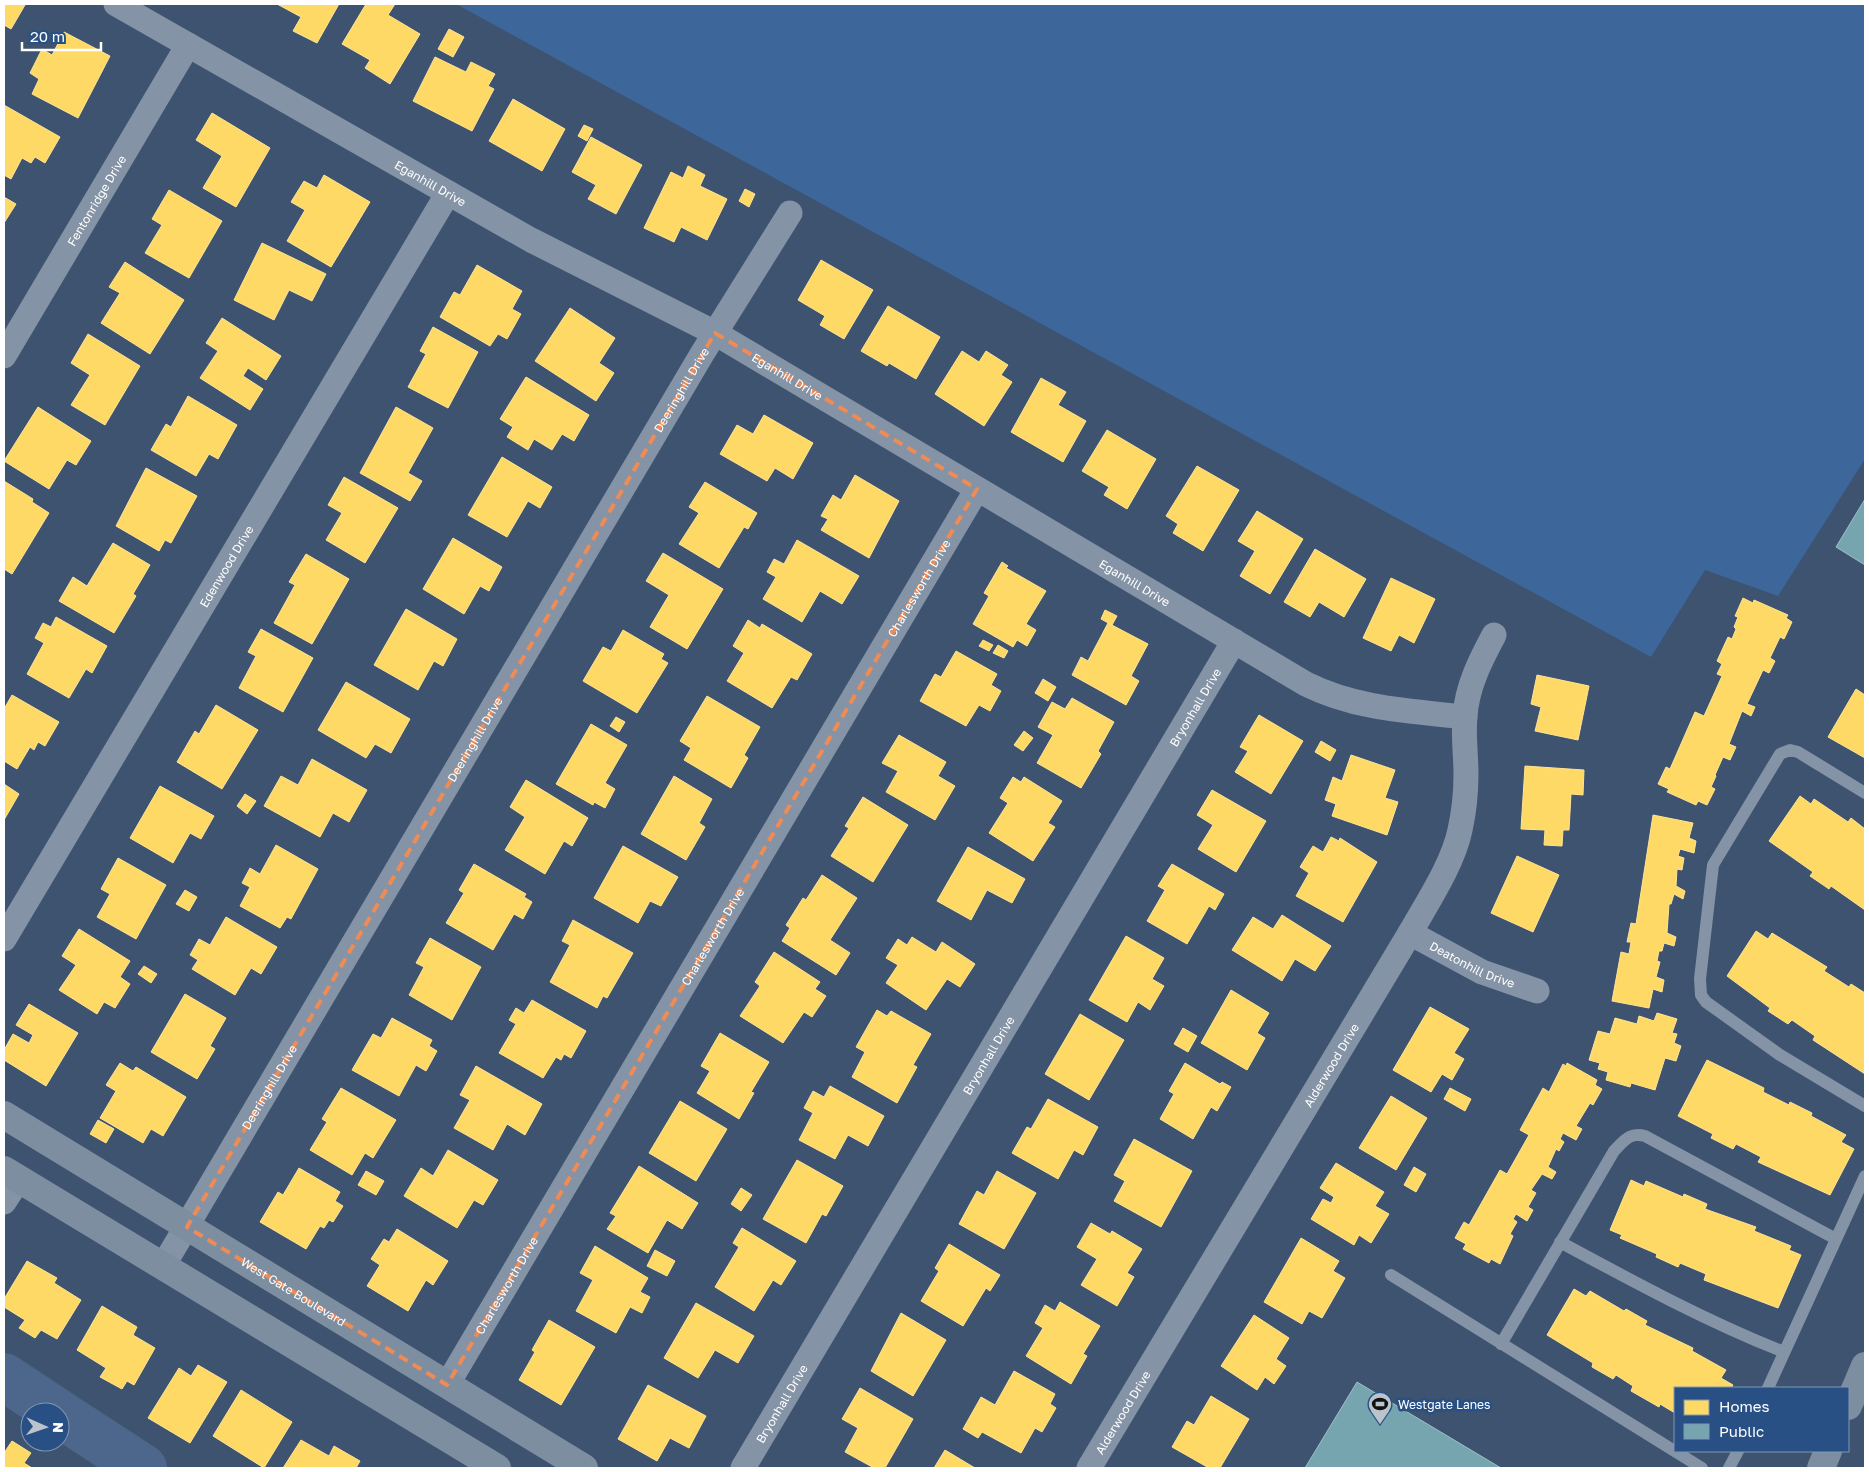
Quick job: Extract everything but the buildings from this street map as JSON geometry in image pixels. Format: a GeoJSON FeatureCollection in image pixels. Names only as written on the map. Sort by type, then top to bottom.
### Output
{"type":"FeatureCollection","features":[{"type":"Feature","properties":{"kind":"main road","name":"West Gate Boulevard"},"geometry":{"type":"LineString","coordinates":[[4,1115],[584,1468]]}},
{"type":"Feature","properties":{"kind":"main road"},"geometry":{"type":"LineString","coordinates":[[11,1175],[497,1468]]}},
{"type":"Feature","properties":{"kind":"main road"},"geometry":{"type":"LineString","coordinates":[[1849,1404],[1865,1366]]}},
{"type":"Feature","properties":{"kind":"main road"},"geometry":{"type":"LineString","coordinates":[[1821,1468],[1828,1452]]}},
{"type":"Feature","properties":{"kind":"street","name":"Eganhill Drive"},"geometry":{"type":"LineString","coordinates":[[116,4],[531,240],[715,333],[1330,696],[1379,708],[1465,717]]}},
{"type":"Feature","properties":{"kind":"street","name":"Fentonridge Drive"},"geometry":{"type":"LineString","coordinates":[[4,356],[188,45]]}},
{"type":"Feature","properties":{"kind":"street","name":"Edenwood Drive"},"geometry":{"type":"LineString","coordinates":[[4,939],[448,193]]}},
{"type":"Feature","properties":{"kind":"street","name":"Deeringhill Drive"},"geometry":{"type":"LineString","coordinates":[[163,1266],[715,333],[790,213]]}},
{"type":"Feature","properties":{"kind":"street","name":"Charlesworth Drive"},"geometry":{"type":"LineString","coordinates":[[447,1385],[978,489]]}},
{"type":"Feature","properties":{"kind":"street","name":"Alderwood Drive"},"geometry":{"type":"LineString","coordinates":[[1089,1468],[1410,933],[1448,861],[1459,833],[1466,775],[1465,717],[1469,692],[1477,667],[1494,634]]}},
{"type":"Feature","properties":{"kind":"street","name":"Bryonhall Drive"},"geometry":{"type":"LineString","coordinates":[[742,1468],[1234,641]]}},
{"type":"Feature","properties":{"kind":"street","name":"Deatonhill Drive"},"geometry":{"type":"LineString","coordinates":[[1410,933],[1482,972],[1537,991]]}},
{"type":"Feature","properties":{"kind":"street"},"geometry":{"type":"LineString","coordinates":[[4,1202],[11,1175]]}},
{"type":"Feature","properties":{"kind":"lane"},"geometry":{"type":"LineString","coordinates":[[1865,793],[1798,752],[1790,750],[1780,754],[1713,865],[1700,979],[1701,995],[1706,1002],[1780,1055],[1865,1106]]}},
{"type":"Feature","properties":{"kind":"lane"},"geometry":{"type":"LineString","coordinates":[[1501,1344],[1614,1151],[1628,1136],[1637,1134],[1663,1145],[1836,1239]]}},
{"type":"Feature","properties":{"kind":"lane"},"geometry":{"type":"LineString","coordinates":[[1768,1387],[1865,1176]]}},
{"type":"Feature","properties":{"kind":"lane"},"geometry":{"type":"LineString","coordinates":[[1560,1242],[1662,1298],[1745,1337],[1784,1352]]}},
{"type":"Feature","properties":{"kind":"lane"},"geometry":{"type":"LineString","coordinates":[[1392,1275],[1674,1451]]}},
{"type":"Feature","properties":{"kind":"lane"},"geometry":{"type":"LineString","coordinates":[[1676,1452],[1702,1468]]}},
{"type":"Feature","properties":{"kind":"lane"},"geometry":{"type":"LineString","coordinates":[[1729,1468],[1737,1452]]}},
{"type":"Feature","properties":{"kind":"highlighted area"},"geometry":{"type":"Polygon","coordinates":[[[715,333],[977,489],[447,1385],[187,1227],[715,333]]]}},
{"type":"Feature","properties":{"kind":"shaded area"},"geometry":{"type":"Polygon","coordinates":[[[456,4],[1865,4],[1865,459],[1778,596],[1705,570],[1651,657],[456,4]]]}},
{"type":"Feature","properties":{"kind":"waterway"},"geometry":{"type":"LineString","coordinates":[[4,1377],[42,1402]]}},
{"type":"Feature","properties":{"kind":"waterway"},"geometry":{"type":"LineString","coordinates":[[70,1421],[143,1468]]}},
{"type":"Feature","properties":{"kind":"place","name":"Westgate Lanes"},"geometry":{"type":"Point","coordinates":[1380,1425]}}]}
